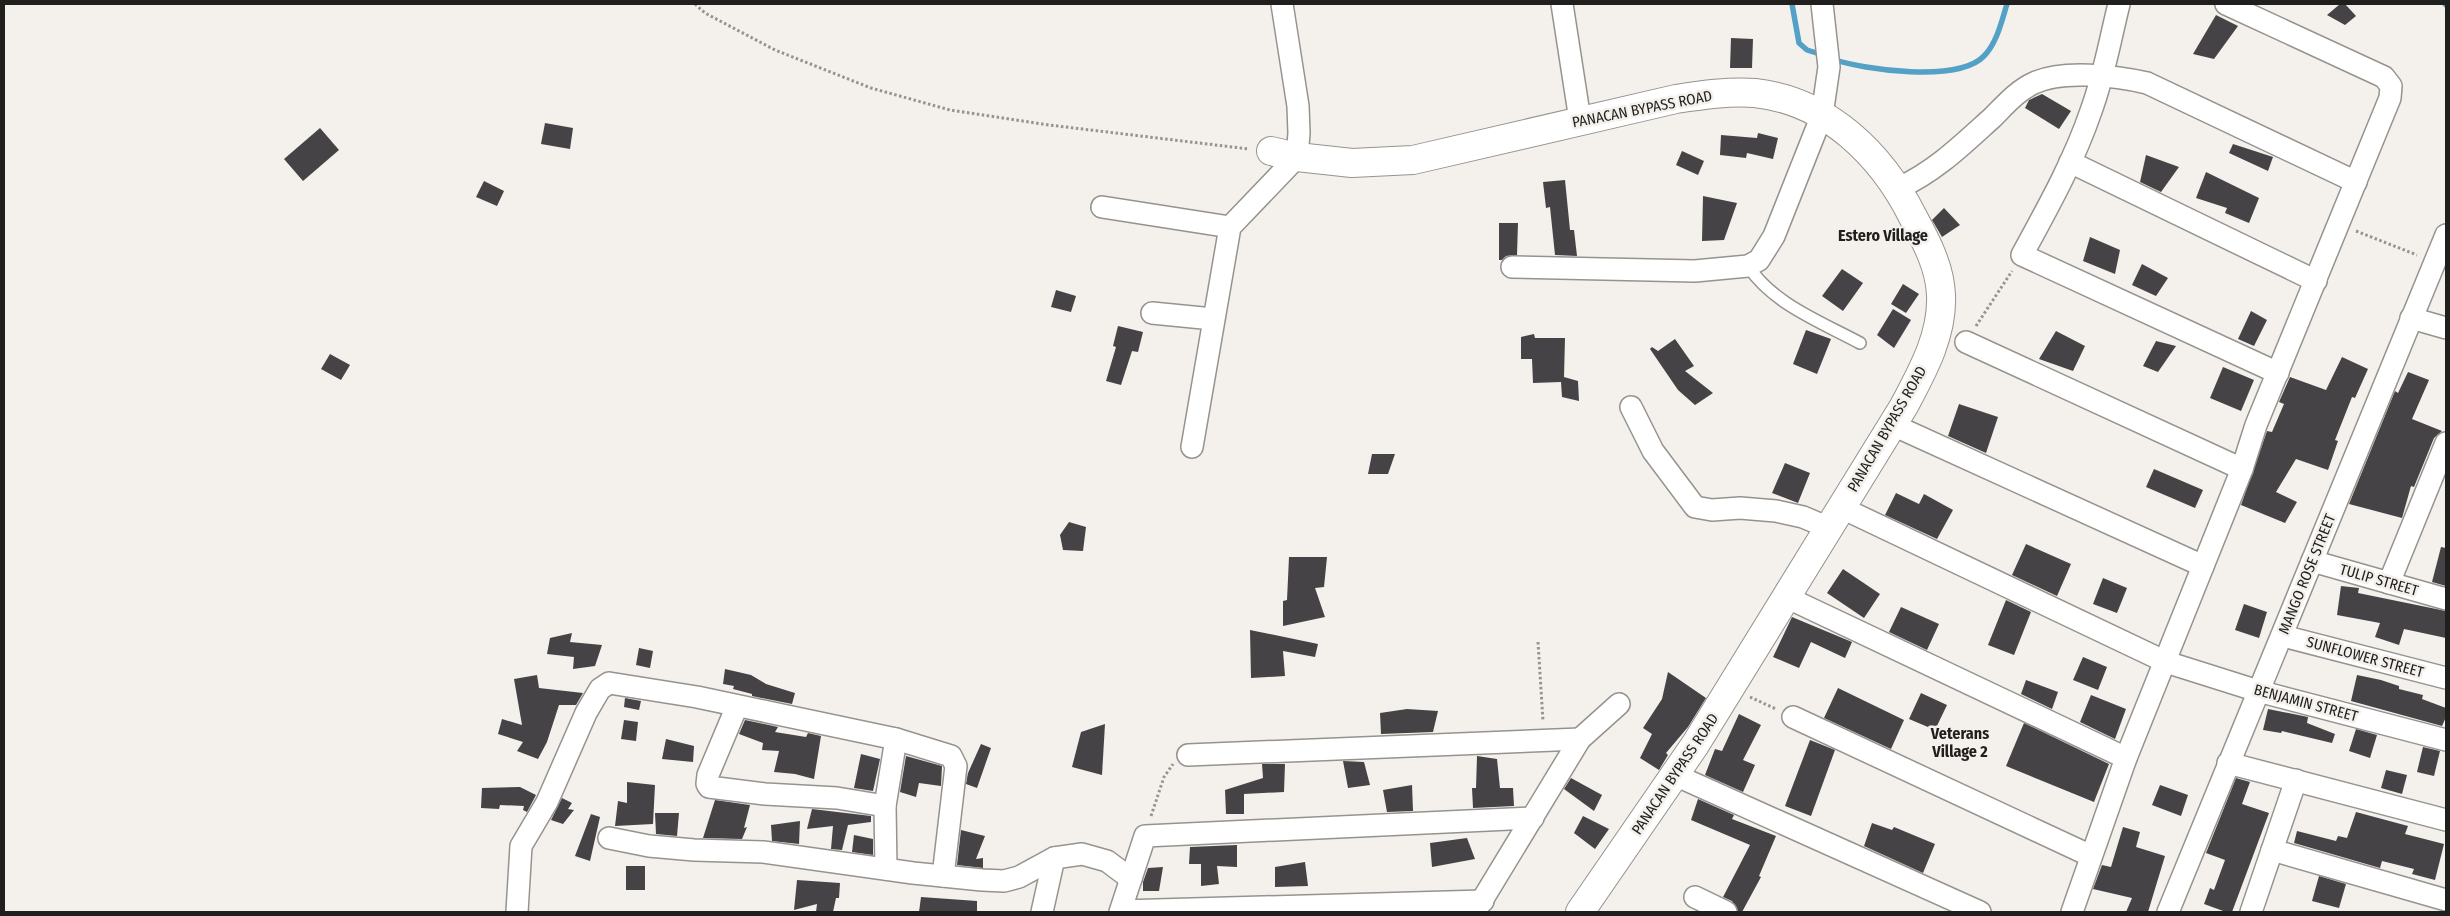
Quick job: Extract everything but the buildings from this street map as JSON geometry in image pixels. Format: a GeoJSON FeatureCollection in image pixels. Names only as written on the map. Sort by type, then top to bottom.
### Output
{"type":"FeatureCollection","features":[{"type":"Feature","properties":{"kind":"main road","name":"PANACAN BYPASS ROAD"},"geometry":{"type":"LineString","coordinates":[[1271,151],[1297,157],[1352,162],[1413,160],[1676,99],[1732,92],[1780,98],[1822,115],[1849,133],[1872,154],[1899,188],[1927,243],[1937,271],[1941,295],[1938,328],[1925,365],[1893,425],[1732,688],[1675,775],[1580,912]]}},
{"type":"Feature","properties":{"kind":"street"},"geometry":{"type":"LineString","coordinates":[[1192,447],[1230,227],[1297,157],[1299,134],[1298,106],[1282,4]]}},
{"type":"Feature","properties":{"kind":"street"},"geometry":{"type":"LineString","coordinates":[[1562,4],[1580,120]]}},
{"type":"Feature","properties":{"kind":"street"},"geometry":{"type":"LineString","coordinates":[[1512,267],[1695,271],[1748,266],[1759,260],[1774,236],[1822,115],[1829,67],[1822,4]]}},
{"type":"Feature","properties":{"kind":"street"},"geometry":{"type":"LineString","coordinates":[[2118,4],[2092,111],[2070,162],[2022,255],[2278,373]]}},
{"type":"Feature","properties":{"kind":"street"},"geometry":{"type":"LineString","coordinates":[[2072,912],[2126,758],[2242,469],[2247,449],[2390,98],[2391,92],[2388,81],[2373,70],[2226,4]]}},
{"type":"Feature","properties":{"kind":"street"},"geometry":{"type":"LineString","coordinates":[[1899,188],[1935,168],[2011,100],[2036,82],[2074,76],[2125,78],[2147,83],[2356,182]]}},
{"type":"Feature","properties":{"kind":"street"},"geometry":{"type":"LineString","coordinates":[[2070,162],[2316,281]]}},
{"type":"Feature","properties":{"kind":"street"},"geometry":{"type":"LineString","coordinates":[[1102,207],[1230,227]]}},
{"type":"Feature","properties":{"kind":"street","name":"MANGO ROSE STREET"},"geometry":{"type":"LineString","coordinates":[[2168,912],[2446,236]]}},
{"type":"Feature","properties":{"kind":"street"},"geometry":{"type":"LineString","coordinates":[[1152,313],[1213,319]]}},
{"type":"Feature","properties":{"kind":"street"},"geometry":{"type":"LineString","coordinates":[[2411,318],[2446,328]]}},
{"type":"Feature","properties":{"kind":"street"},"geometry":{"type":"LineString","coordinates":[[1966,342],[2242,469]]}},
{"type":"Feature","properties":{"kind":"street","name":"BENJAMIN STREET"},"geometry":{"type":"LineString","coordinates":[[1631,407],[1652,451],[1695,506],[1704,510],[1722,511],[1740,508],[1776,511],[1803,517],[1835,518],[2166,662],[2258,691],[2446,740]]}},
{"type":"Feature","properties":{"kind":"street"},"geometry":{"type":"LineString","coordinates":[[1893,425],[2203,566]]}},
{"type":"Feature","properties":{"kind":"street"},"geometry":{"type":"LineString","coordinates":[[2389,583],[2446,443]]}},
{"type":"Feature","properties":{"kind":"street","name":"TULIP STREET"},"geometry":{"type":"LineString","coordinates":[[2312,561],[2446,599]]}},
{"type":"Feature","properties":{"kind":"street"},"geometry":{"type":"LineString","coordinates":[[1786,597],[2126,758]]}},
{"type":"Feature","properties":{"kind":"street","name":"SUNFLOWER STREET"},"geometry":{"type":"LineString","coordinates":[[2283,636],[2446,678]]}},
{"type":"Feature","properties":{"kind":"street"},"geometry":{"type":"LineString","coordinates":[[517,912],[522,846],[547,802],[586,713],[603,686],[616,684],[737,706],[896,739],[946,754],[954,760],[956,766],[943,876]]}},
{"type":"Feature","properties":{"kind":"street"},"geometry":{"type":"LineString","coordinates":[[1533,818],[1145,836],[1121,912],[1479,906],[1533,818],[1580,739],[1619,704]]}},
{"type":"Feature","properties":{"kind":"street"},"geometry":{"type":"LineString","coordinates":[[737,706],[708,775],[706,784],[709,787],[765,794],[837,798],[885,806]]}},
{"type":"Feature","properties":{"kind":"street"},"geometry":{"type":"LineString","coordinates":[[1793,717],[2091,856]]}},
{"type":"Feature","properties":{"kind":"street"},"geometry":{"type":"LineString","coordinates":[[886,869],[885,806],[896,739]]}},
{"type":"Feature","properties":{"kind":"street"},"geometry":{"type":"LineString","coordinates":[[1188,756],[1580,739]]}},
{"type":"Feature","properties":{"kind":"street"},"geometry":{"type":"LineString","coordinates":[[2228,763],[2446,820]]}},
{"type":"Feature","properties":{"kind":"street"},"geometry":{"type":"LineString","coordinates":[[1675,775],[1980,912]]}},
{"type":"Feature","properties":{"kind":"street"},"geometry":{"type":"LineString","coordinates":[[2251,912],[2296,780]]}},
{"type":"Feature","properties":{"kind":"street"},"geometry":{"type":"LineString","coordinates":[[609,838],[649,846],[685,850],[763,852],[956,879],[1004,881],[1019,877],[1054,858],[1082,854],[1095,856],[1107,861],[1131,879]]}},
{"type":"Feature","properties":{"kind":"street"},"geometry":{"type":"LineString","coordinates":[[2272,850],[2446,900]]}},
{"type":"Feature","properties":{"kind":"street"},"geometry":{"type":"LineString","coordinates":[[1042,912],[1054,858]]}},
{"type":"Feature","properties":{"kind":"street"},"geometry":{"type":"LineString","coordinates":[[1695,897],[1726,912]]}},
{"type":"Feature","properties":{"kind":"lane"},"geometry":{"type":"LineString","coordinates":[[1748,266],[1756,278],[1779,298],[1860,342]]}},
{"type":"Feature","properties":{"kind":"path"},"geometry":{"type":"LineString","coordinates":[[695,4],[705,13],[774,50],[871,88],[950,110],[1049,125],[1271,151]]}},
{"type":"Feature","properties":{"kind":"path"},"geometry":{"type":"LineString","coordinates":[[2339,224],[2434,262]]}},
{"type":"Feature","properties":{"kind":"path"},"geometry":{"type":"LineString","coordinates":[[1966,342],[2022,255]]}},
{"type":"Feature","properties":{"kind":"path"},"geometry":{"type":"LineString","coordinates":[[1538,642],[1544,740]]}},
{"type":"Feature","properties":{"kind":"path"},"geometry":{"type":"LineString","coordinates":[[1732,688],[1793,717]]}},
{"type":"Feature","properties":{"kind":"path"},"geometry":{"type":"LineString","coordinates":[[1145,836],[1164,777],[1171,766],[1180,758],[1188,756]]}},
{"type":"Feature","properties":{"kind":"waterway"},"geometry":{"type":"LineString","coordinates":[[1792,4],[1799,43],[1807,50],[1823,55]]}},
{"type":"Feature","properties":{"kind":"waterway"},"geometry":{"type":"LineString","coordinates":[[1832,59],[1866,67],[1911,72],[1933,72],[1971,64],[1989,51],[2007,4]]}},
{"type":"Feature","properties":{"kind":"district","name":"Estero Village"},"geometry":{"type":"Point","coordinates":[1883,235]}},
{"type":"Feature","properties":{"kind":"district","name":"Veterans Village 2"},"geometry":{"type":"Point","coordinates":[1960,742]}}]}
